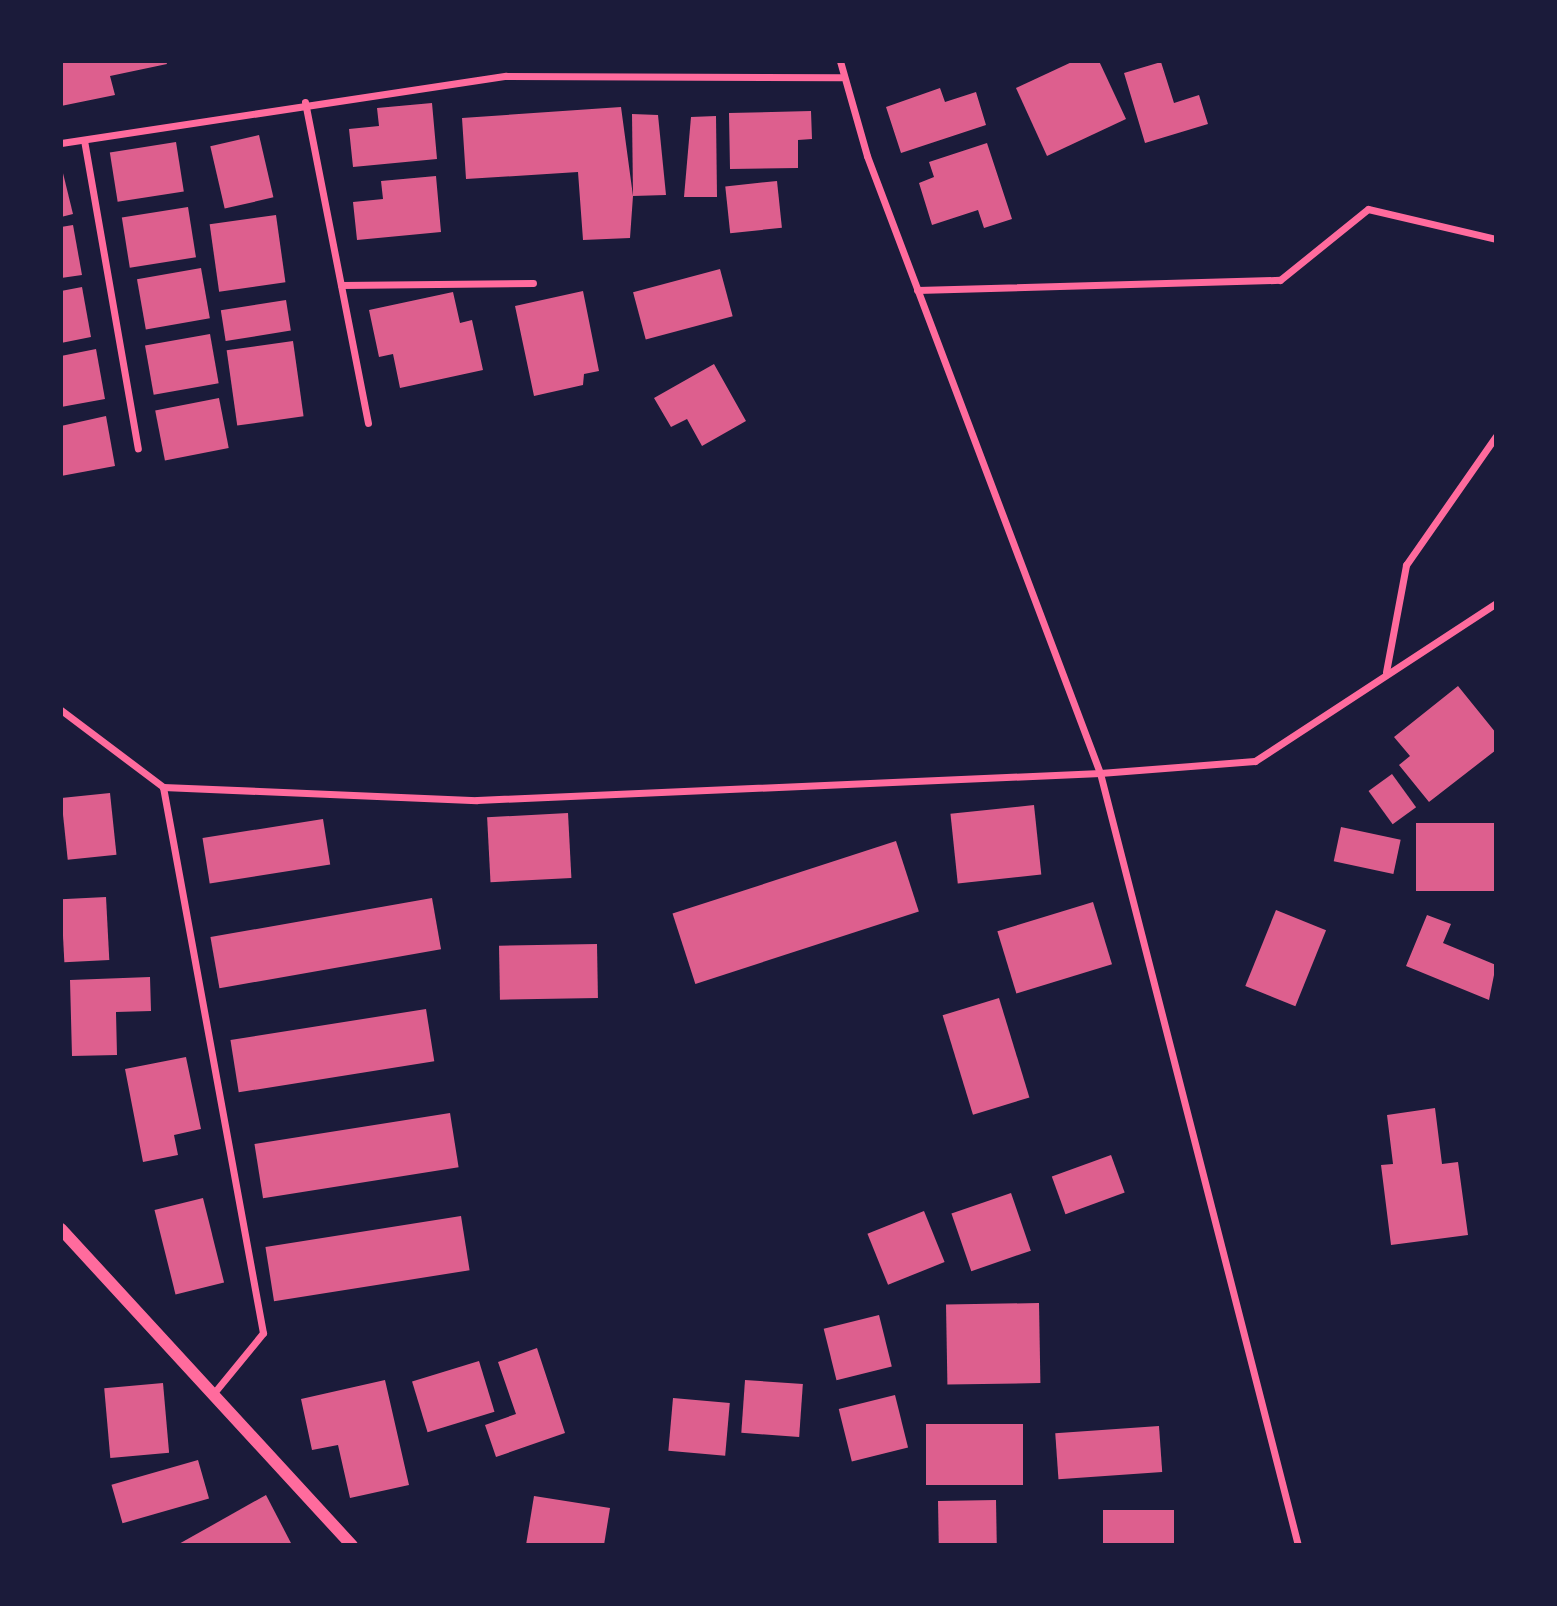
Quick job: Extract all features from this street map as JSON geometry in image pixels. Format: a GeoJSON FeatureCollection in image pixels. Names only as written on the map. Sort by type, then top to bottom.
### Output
{"type":"FeatureCollection","features":[{"type":"Feature","properties":{"kind":"street"},"geometry":{"type":"LineString","coordinates":[[840,61],[841,77],[918,290],[1100,773],[1298,1545]]}},
{"type":"Feature","properties":{"kind":"street"},"geometry":{"type":"LineString","coordinates":[[61,143],[305,102],[506,76],[841,77]]}},
{"type":"Feature","properties":{"kind":"street"},"geometry":{"type":"LineString","coordinates":[[305,102],[368,423]]}},
{"type":"Feature","properties":{"kind":"street"},"geometry":{"type":"LineString","coordinates":[[84,140],[138,448]]}},
{"type":"Feature","properties":{"kind":"street"},"geometry":{"type":"LineString","coordinates":[[918,290],[1280,281],[1368,209],[1496,239]]}},
{"type":"Feature","properties":{"kind":"street"},"geometry":{"type":"LineString","coordinates":[[341,285],[533,283]]}},
{"type":"Feature","properties":{"kind":"street"},"geometry":{"type":"LineString","coordinates":[[1386,672],[1406,565],[1496,436]]}},
{"type":"Feature","properties":{"kind":"street"},"geometry":{"type":"LineString","coordinates":[[61,710],[163,787],[477,800],[1100,773],[1255,761],[1386,672],[1496,603]]}},
{"type":"Feature","properties":{"kind":"street"},"geometry":{"type":"LineString","coordinates":[[163,787],[263,1333],[213,1394]]}},
{"type":"Feature","properties":{"kind":"street"},"geometry":{"type":"LineString","coordinates":[[61,1229],[352,1545]]}},
{"type":"Feature","properties":{"kind":"building"},"geometry":{"type":"Polygon","coordinates":[[[61,61],[166,61],[167,64],[110,76],[115,95],[61,106],[61,61]]]}},
{"type":"Feature","properties":{"kind":"building"},"geometry":{"type":"Polygon","coordinates":[[[1074,61],[1099,61],[1126,119],[1047,156],[1016,88],[1074,61]]]}},
{"type":"Feature","properties":{"kind":"building"},"geometry":{"type":"Polygon","coordinates":[[[1161,62],[1174,103],[1199,95],[1208,124],[1145,143],[1124,73],[1161,62]]]}},
{"type":"Feature","properties":{"kind":"building"},"geometry":{"type":"Polygon","coordinates":[[[940,88],[945,102],[976,92],[986,125],[901,153],[886,107],[940,88]]]}},
{"type":"Feature","properties":{"kind":"building"},"geometry":{"type":"Polygon","coordinates":[[[432,103],[437,159],[353,167],[349,129],[379,126],[377,108],[432,103]]]}},
{"type":"Feature","properties":{"kind":"building"},"geometry":{"type":"Polygon","coordinates":[[[621,107],[633,196],[630,238],[583,240],[578,172],[466,179],[462,118],[621,107]]]}},
{"type":"Feature","properties":{"kind":"building"},"geometry":{"type":"Polygon","coordinates":[[[811,111],[812,139],[798,140],[798,168],[730,169],[729,113],[811,111]]]}},
{"type":"Feature","properties":{"kind":"building"},"geometry":{"type":"Polygon","coordinates":[[[632,114],[658,115],[666,195],[633,196],[632,114]]]}},
{"type":"Feature","properties":{"kind":"building"},"geometry":{"type":"Polygon","coordinates":[[[716,116],[717,197],[684,197],[691,117],[716,116]]]}},
{"type":"Feature","properties":{"kind":"building"},"geometry":{"type":"Polygon","coordinates":[[[259,135],[273,197],[225,209],[210,146],[259,135]]]}},
{"type":"Feature","properties":{"kind":"building"},"geometry":{"type":"Polygon","coordinates":[[[176,142],[184,191],[118,202],[110,152],[176,142]]]}},
{"type":"Feature","properties":{"kind":"building"},"geometry":{"type":"Polygon","coordinates":[[[987,143],[1012,219],[984,228],[978,210],[932,225],[919,183],[934,177],[929,162],[987,143]]]}},
{"type":"Feature","properties":{"kind":"building"},"geometry":{"type":"Polygon","coordinates":[[[61,165],[73,214],[61,217],[61,165]]]}},
{"type":"Feature","properties":{"kind":"building"},"geometry":{"type":"Polygon","coordinates":[[[436,176],[441,232],[357,240],[353,202],[383,199],[381,181],[436,176]]]}},
{"type":"Feature","properties":{"kind":"building"},"geometry":{"type":"Polygon","coordinates":[[[777,181],[782,228],[730,233],[725,186],[777,181]]]}},
{"type":"Feature","properties":{"kind":"building"},"geometry":{"type":"Polygon","coordinates":[[[188,207],[196,257],[130,268],[122,217],[188,207]]]}},
{"type":"Feature","properties":{"kind":"building"},"geometry":{"type":"Polygon","coordinates":[[[276,215],[285,282],[219,292],[210,224],[276,215]]]}},
{"type":"Feature","properties":{"kind":"building"},"geometry":{"type":"Polygon","coordinates":[[[73,225],[82,275],[61,278],[61,227],[73,225]]]}},
{"type":"Feature","properties":{"kind":"building"},"geometry":{"type":"Polygon","coordinates":[[[201,268],[210,318],[146,330],[137,279],[201,268]]]}},
{"type":"Feature","properties":{"kind":"building"},"geometry":{"type":"Polygon","coordinates":[[[720,269],[733,316],[646,340],[633,292],[720,269]]]}},
{"type":"Feature","properties":{"kind":"building"},"geometry":{"type":"Polygon","coordinates":[[[82,287],[91,337],[61,343],[61,291],[82,287]]]}},
{"type":"Feature","properties":{"kind":"building"},"geometry":{"type":"Polygon","coordinates":[[[583,291],[599,371],[584,374],[583,385],[534,396],[515,306],[583,291]]]}},
{"type":"Feature","properties":{"kind":"building"},"geometry":{"type":"Polygon","coordinates":[[[453,292],[460,323],[472,320],[483,370],[400,388],[393,354],[379,357],[369,310],[453,292]]]}},
{"type":"Feature","properties":{"kind":"building"},"geometry":{"type":"Polygon","coordinates":[[[286,300],[291,331],[226,341],[221,310],[286,300]]]}},
{"type":"Feature","properties":{"kind":"building"},"geometry":{"type":"Polygon","coordinates":[[[210,334],[219,383],[154,395],[145,345],[210,334]]]}},
{"type":"Feature","properties":{"kind":"building"},"geometry":{"type":"Polygon","coordinates":[[[293,341],[304,416],[237,426],[227,350],[293,341]]]}},
{"type":"Feature","properties":{"kind":"building"},"geometry":{"type":"Polygon","coordinates":[[[96,349],[105,399],[61,407],[61,356],[96,349]]]}},
{"type":"Feature","properties":{"kind":"building"},"geometry":{"type":"Polygon","coordinates":[[[714,364],[746,421],[702,446],[687,419],[671,427],[654,398],[714,364]]]}},
{"type":"Feature","properties":{"kind":"building"},"geometry":{"type":"Polygon","coordinates":[[[219,398],[229,448],[165,460],[155,410],[219,398]]]}},
{"type":"Feature","properties":{"kind":"building"},"geometry":{"type":"Polygon","coordinates":[[[106,416],[115,466],[61,476],[61,426],[106,416]]]}},
{"type":"Feature","properties":{"kind":"building"},"geometry":{"type":"Polygon","coordinates":[[[1458,686],[1496,733],[1496,750],[1429,802],[1399,765],[1410,756],[1394,737],[1458,686]]]}},
{"type":"Feature","properties":{"kind":"building"},"geometry":{"type":"Polygon","coordinates":[[[1392,774],[1416,807],[1393,824],[1369,791],[1392,774]]]}},
{"type":"Feature","properties":{"kind":"building"},"geometry":{"type":"Polygon","coordinates":[[[110,793],[116,855],[68,860],[61,798],[110,793]]]}},
{"type":"Feature","properties":{"kind":"building"},"geometry":{"type":"Polygon","coordinates":[[[1034,805],[1041,875],[958,883],[950,814],[1034,805]]]}},
{"type":"Feature","properties":{"kind":"building"},"geometry":{"type":"Polygon","coordinates":[[[568,813],[571,878],[491,882],[487,817],[568,813]]]}},
{"type":"Feature","properties":{"kind":"building"},"geometry":{"type":"Polygon","coordinates":[[[323,819],[330,864],[210,884],[203,838],[323,819]]]}},
{"type":"Feature","properties":{"kind":"building"},"geometry":{"type":"Polygon","coordinates":[[[1416,823],[1496,823],[1496,891],[1416,891],[1416,823]]]}},
{"type":"Feature","properties":{"kind":"building"},"geometry":{"type":"Polygon","coordinates":[[[1341,827],[1401,840],[1393,874],[1334,861],[1341,827]]]}},
{"type":"Feature","properties":{"kind":"building"},"geometry":{"type":"Polygon","coordinates":[[[896,841],[919,911],[695,984],[673,914],[896,841]]]}},
{"type":"Feature","properties":{"kind":"building"},"geometry":{"type":"Polygon","coordinates":[[[106,897],[109,960],[64,962],[61,899],[106,897]]]}},
{"type":"Feature","properties":{"kind":"building"},"geometry":{"type":"Polygon","coordinates":[[[432,898],[441,949],[219,988],[210,937],[432,898]]]}},
{"type":"Feature","properties":{"kind":"building"},"geometry":{"type":"Polygon","coordinates":[[[1093,902],[1112,964],[1016,993],[997,931],[1093,902]]]}},
{"type":"Feature","properties":{"kind":"building"},"geometry":{"type":"Polygon","coordinates":[[[1276,910],[1326,930],[1295,1006],[1245,986],[1276,910]]]}},
{"type":"Feature","properties":{"kind":"building"},"geometry":{"type":"Polygon","coordinates":[[[1427,915],[1451,924],[1443,943],[1496,965],[1489,1000],[1406,966],[1427,915]]]}},
{"type":"Feature","properties":{"kind":"building"},"geometry":{"type":"Polygon","coordinates":[[[597,944],[598,998],[500,1000],[499,946],[597,944]]]}},
{"type":"Feature","properties":{"kind":"building"},"geometry":{"type":"Polygon","coordinates":[[[150,977],[151,1011],[116,1012],[117,1055],[72,1056],[70,980],[150,977]]]}},
{"type":"Feature","properties":{"kind":"building"},"geometry":{"type":"Polygon","coordinates":[[[999,998],[1029,1097],[973,1115],[943,1015],[999,998]]]}},
{"type":"Feature","properties":{"kind":"building"},"geometry":{"type":"Polygon","coordinates":[[[426,1009],[434,1061],[239,1092],[230,1040],[426,1009]]]}},
{"type":"Feature","properties":{"kind":"building"},"geometry":{"type":"Polygon","coordinates":[[[186,1057],[201,1129],[174,1135],[178,1155],[143,1162],[125,1069],[186,1057]]]}},
{"type":"Feature","properties":{"kind":"building"},"geometry":{"type":"Polygon","coordinates":[[[1435,1108],[1442,1164],[1458,1162],[1468,1235],[1391,1245],[1381,1165],[1393,1164],[1387,1115],[1435,1108]]]}},
{"type":"Feature","properties":{"kind":"building"},"geometry":{"type":"Polygon","coordinates":[[[450,1113],[459,1167],[263,1198],[254,1144],[450,1113]]]}},
{"type":"Feature","properties":{"kind":"building"},"geometry":{"type":"Polygon","coordinates":[[[1111,1155],[1125,1193],[1065,1214],[1052,1177],[1111,1155]]]}},
{"type":"Feature","properties":{"kind":"building"},"geometry":{"type":"Polygon","coordinates":[[[1011,1193],[1031,1251],[971,1271],[951,1214],[1011,1193]]]}},
{"type":"Feature","properties":{"kind":"building"},"geometry":{"type":"Polygon","coordinates":[[[203,1198],[224,1282],[176,1295],[154,1210],[203,1198]]]}},
{"type":"Feature","properties":{"kind":"building"},"geometry":{"type":"Polygon","coordinates":[[[924,1211],[945,1262],[888,1285],[867,1234],[924,1211]]]}},
{"type":"Feature","properties":{"kind":"building"},"geometry":{"type":"Polygon","coordinates":[[[461,1216],[470,1270],[274,1301],[265,1247],[461,1216]]]}},
{"type":"Feature","properties":{"kind":"building"},"geometry":{"type":"Polygon","coordinates":[[[1039,1303],[1040,1383],[947,1385],[946,1305],[1039,1303]]]}},
{"type":"Feature","properties":{"kind":"building"},"geometry":{"type":"Polygon","coordinates":[[[879,1315],[892,1366],[837,1380],[824,1329],[879,1315]]]}},
{"type":"Feature","properties":{"kind":"building"},"geometry":{"type":"Polygon","coordinates":[[[537,1348],[565,1433],[496,1457],[485,1425],[516,1414],[498,1362],[537,1348]]]}},
{"type":"Feature","properties":{"kind":"building"},"geometry":{"type":"Polygon","coordinates":[[[479,1361],[494,1412],[428,1432],[412,1381],[479,1361]]]}},
{"type":"Feature","properties":{"kind":"building"},"geometry":{"type":"Polygon","coordinates":[[[385,1380],[409,1485],[350,1498],[338,1445],[312,1450],[301,1399],[385,1380]]]}},
{"type":"Feature","properties":{"kind":"building"},"geometry":{"type":"Polygon","coordinates":[[[745,1380],[803,1384],[799,1437],[741,1433],[745,1380]]]}},
{"type":"Feature","properties":{"kind":"building"},"geometry":{"type":"Polygon","coordinates":[[[163,1383],[169,1453],[110,1458],[104,1388],[163,1383]]]}},
{"type":"Feature","properties":{"kind":"building"},"geometry":{"type":"Polygon","coordinates":[[[895,1395],[908,1447],[852,1461],[839,1409],[895,1395]]]}},
{"type":"Feature","properties":{"kind":"building"},"geometry":{"type":"Polygon","coordinates":[[[673,1398],[730,1403],[725,1456],[668,1451],[673,1398]]]}},
{"type":"Feature","properties":{"kind":"building"},"geometry":{"type":"Polygon","coordinates":[[[926,1424],[1023,1424],[1023,1485],[926,1485],[926,1424]]]}},
{"type":"Feature","properties":{"kind":"building"},"geometry":{"type":"Polygon","coordinates":[[[1159,1426],[1162,1472],[1058,1479],[1055,1433],[1159,1426]]]}},
{"type":"Feature","properties":{"kind":"building"},"geometry":{"type":"Polygon","coordinates":[[[198,1460],[209,1498],[123,1523],[111,1485],[198,1460]]]}},
{"type":"Feature","properties":{"kind":"building"},"geometry":{"type":"Polygon","coordinates":[[[266,1495],[292,1545],[177,1545],[266,1495]]]}},
{"type":"Feature","properties":{"kind":"building"},"geometry":{"type":"Polygon","coordinates":[[[534,1496],[610,1508],[604,1545],[526,1545],[534,1496]]]}},
{"type":"Feature","properties":{"kind":"building"},"geometry":{"type":"Polygon","coordinates":[[[996,1500],[997,1545],[939,1545],[938,1501],[996,1500]]]}},
{"type":"Feature","properties":{"kind":"building"},"geometry":{"type":"Polygon","coordinates":[[[1103,1510],[1174,1510],[1174,1545],[1103,1545],[1103,1510]]]}}]}
